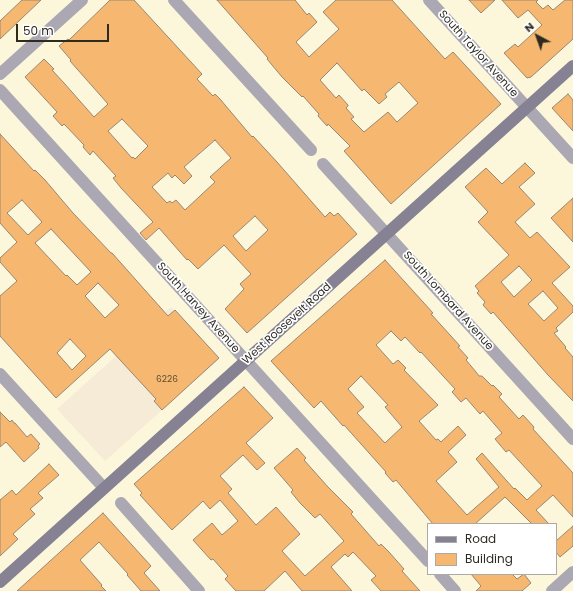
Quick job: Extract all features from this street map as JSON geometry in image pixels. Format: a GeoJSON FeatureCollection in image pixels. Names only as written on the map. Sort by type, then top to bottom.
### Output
{"type":"FeatureCollection","features":[{"type":"Feature","properties":{"kind":"main road","name":"West Roosevelt Road"},"geometry":{"type":"LineString","coordinates":[[0,582],[573,66]]}},
{"type":"Feature","properties":{"kind":"street"},"geometry":{"type":"LineString","coordinates":[[0,74],[82,0]]}},
{"type":"Feature","properties":{"kind":"street"},"geometry":{"type":"LineString","coordinates":[[174,0],[311,150]]}},
{"type":"Feature","properties":{"kind":"street","name":"South Taylor Avenue"},"geometry":{"type":"LineString","coordinates":[[429,0],[573,158]]}},
{"type":"Feature","properties":{"kind":"street","name":"South Harvey Avenue"},"geometry":{"type":"LineString","coordinates":[[0,90],[427,560]]}},
{"type":"Feature","properties":{"kind":"street","name":"South Lombard Avenue"},"geometry":{"type":"LineString","coordinates":[[323,164],[573,439]]}},
{"type":"Feature","properties":{"kind":"street"},"geometry":{"type":"LineString","coordinates":[[0,374],[104,488]]}},
{"type":"Feature","properties":{"kind":"street"},"geometry":{"type":"LineString","coordinates":[[121,503],[199,591]]}},
{"type":"Feature","properties":{"kind":"street"},"geometry":{"type":"LineString","coordinates":[[552,591],[573,572]]}},
{"type":"Feature","properties":{"kind":"street"},"geometry":{"type":"LineString","coordinates":[[441,575],[455,591]]}},
{"type":"Feature","properties":{"kind":"shaded area"},"geometry":{"type":"Polygon","coordinates":[[[171,307],[218,360],[105,461],[57,409],[171,307]]]}},
{"type":"Feature","properties":{"kind":"building"},"geometry":{"type":"Polygon","coordinates":[[[22,0],[41,0],[0,39],[0,21],[22,0]]]}},
{"type":"Feature","properties":{"kind":"building"},"geometry":{"type":"Polygon","coordinates":[[[110,0],[134,0],[202,74],[197,79],[213,96],[215,94],[220,99],[252,137],[253,136],[277,162],[325,217],[330,212],[334,216],[338,213],[357,234],[247,333],[225,309],[244,289],[240,284],[251,274],[224,245],[198,269],[188,259],[187,260],[159,228],[146,240],[140,233],[153,222],[121,188],[113,178],[116,176],[93,151],[90,155],[83,147],[84,145],[64,124],[62,126],[53,116],[57,112],[25,77],[44,59],[94,117],[108,104],[70,61],[71,60],[59,46],[68,39],[69,40],[110,0]],[[122,119],[108,131],[132,158],[133,157],[135,159],[148,146],[122,119]],[[215,140],[184,167],[192,176],[184,184],[175,175],[172,178],[168,173],[152,187],[167,203],[170,201],[172,203],[176,200],[185,210],[215,182],[210,177],[231,158],[215,140]],[[255,216],[233,236],[246,251],[268,230],[255,216]]]}},
{"type":"Feature","properties":{"kind":"building"},"geometry":{"type":"Polygon","coordinates":[[[217,0],[295,0],[307,15],[309,13],[317,22],[296,42],[309,57],[339,29],[323,12],[336,0],[392,0],[445,59],[453,52],[501,104],[391,204],[344,151],[350,146],[328,124],[327,126],[318,116],[319,114],[303,96],[302,97],[282,77],[267,59],[268,58],[217,0]],[[337,63],[320,80],[336,98],[339,95],[348,105],[346,108],[354,117],[351,119],[364,132],[388,112],[397,122],[418,103],[399,82],[385,94],[387,97],[379,104],[364,89],[362,91],[337,63]]]}},
{"type":"Feature","properties":{"kind":"building"},"geometry":{"type":"Polygon","coordinates":[[[469,0],[495,0],[481,13],[469,0]]]}},
{"type":"Feature","properties":{"kind":"building"},"geometry":{"type":"Polygon","coordinates":[[[502,0],[538,0],[536,2],[543,9],[548,5],[553,10],[565,0],[573,0],[573,39],[531,77],[527,78],[504,53],[515,44],[518,47],[542,25],[528,10],[518,18],[502,0]]]}},
{"type":"Feature","properties":{"kind":"building"},"geometry":{"type":"Polygon","coordinates":[[[568,94],[573,100],[573,131],[552,108],[568,94]]]}},
{"type":"Feature","properties":{"kind":"building"},"geometry":{"type":"Polygon","coordinates":[[[0,134],[34,171],[35,170],[45,180],[73,213],[112,253],[168,316],[175,310],[219,358],[162,410],[154,401],[156,399],[110,349],[56,398],[0,336],[0,296],[17,281],[0,262],[0,258],[17,242],[0,223],[0,134]],[[22,200],[7,213],[28,235],[42,222],[22,200]],[[51,229],[35,243],[66,276],[67,275],[77,285],[91,272],[51,229]],[[98,283],[85,296],[105,318],[119,305],[98,283]],[[70,339],[57,353],[72,370],[86,356],[70,339]]]}},
{"type":"Feature","properties":{"kind":"building"},"geometry":{"type":"Polygon","coordinates":[[[525,163],[535,173],[519,187],[535,204],[515,222],[530,238],[537,232],[570,267],[552,283],[573,306],[573,312],[556,328],[558,331],[554,333],[573,357],[573,401],[548,375],[493,312],[491,314],[483,305],[485,302],[477,293],[479,291],[475,286],[509,255],[478,222],[488,212],[465,187],[486,168],[502,184],[525,163]],[[519,266],[501,282],[514,297],[532,280],[519,266]],[[543,291],[528,304],[544,321],[558,308],[543,291]]]}},
{"type":"Feature","properties":{"kind":"building"},"geometry":{"type":"Polygon","coordinates":[[[573,198],[573,242],[551,218],[573,198]]]}},
{"type":"Feature","properties":{"kind":"building"},"geometry":{"type":"Polygon","coordinates":[[[385,260],[433,313],[431,314],[460,346],[458,347],[468,358],[466,360],[479,376],[482,376],[502,394],[499,397],[519,419],[523,415],[534,427],[533,429],[573,473],[573,517],[553,495],[536,510],[548,523],[531,523],[505,497],[476,523],[432,523],[396,480],[393,482],[385,473],[386,472],[321,401],[314,408],[271,361],[385,260]],[[391,331],[376,345],[393,364],[398,360],[406,368],[404,370],[438,405],[419,421],[436,440],[438,439],[441,442],[458,426],[466,435],[448,452],[457,462],[436,481],[467,515],[499,487],[476,459],[482,453],[514,489],[515,488],[527,500],[542,486],[509,450],[506,452],[495,439],[502,433],[483,411],[480,414],[466,398],[461,402],[452,392],[455,389],[405,337],[401,341],[391,331]],[[361,376],[348,389],[364,407],[357,413],[385,443],[402,427],[385,407],[388,405],[361,376]]]}},
{"type":"Feature","properties":{"kind":"building"},"geometry":{"type":"Polygon","coordinates":[[[244,387],[273,418],[246,443],[265,463],[257,470],[243,455],[220,476],[232,489],[228,493],[256,525],[276,507],[300,534],[282,551],[305,576],[344,541],[320,514],[315,518],[300,503],[291,492],[293,490],[274,468],[297,448],[306,458],[304,460],[353,512],[351,514],[379,546],[381,544],[389,552],[404,569],[402,571],[420,591],[381,591],[371,580],[376,576],[353,552],[348,557],[345,554],[331,567],[352,591],[302,591],[285,571],[264,591],[236,591],[225,579],[228,576],[193,540],[212,523],[222,535],[238,521],[220,500],[210,509],[203,501],[172,530],[140,495],[142,493],[134,484],[244,387]]]}},
{"type":"Feature","properties":{"kind":"building"},"geometry":{"type":"Polygon","coordinates":[[[0,412],[10,422],[12,420],[27,437],[31,434],[40,444],[38,446],[39,448],[24,462],[6,442],[0,447],[0,412]]]}},
{"type":"Feature","properties":{"kind":"building"},"geometry":{"type":"Polygon","coordinates":[[[49,464],[59,475],[38,493],[43,498],[30,509],[35,514],[13,534],[18,539],[0,556],[0,500],[12,490],[16,495],[49,464]]]}},
{"type":"Feature","properties":{"kind":"building"},"geometry":{"type":"Polygon","coordinates":[[[103,513],[151,566],[144,573],[160,591],[141,591],[99,542],[80,560],[106,591],[17,591],[103,513]]]}},
{"type":"Feature","properties":{"kind":"building"},"geometry":{"type":"Polygon","coordinates":[[[573,526],[573,546],[560,557],[557,553],[557,540],[573,526]]]}},
{"type":"Feature","properties":{"kind":"building"},"geometry":{"type":"Polygon","coordinates":[[[472,575],[513,575],[517,579],[525,575],[531,583],[522,591],[476,591],[481,586],[472,575]]]}}]}
